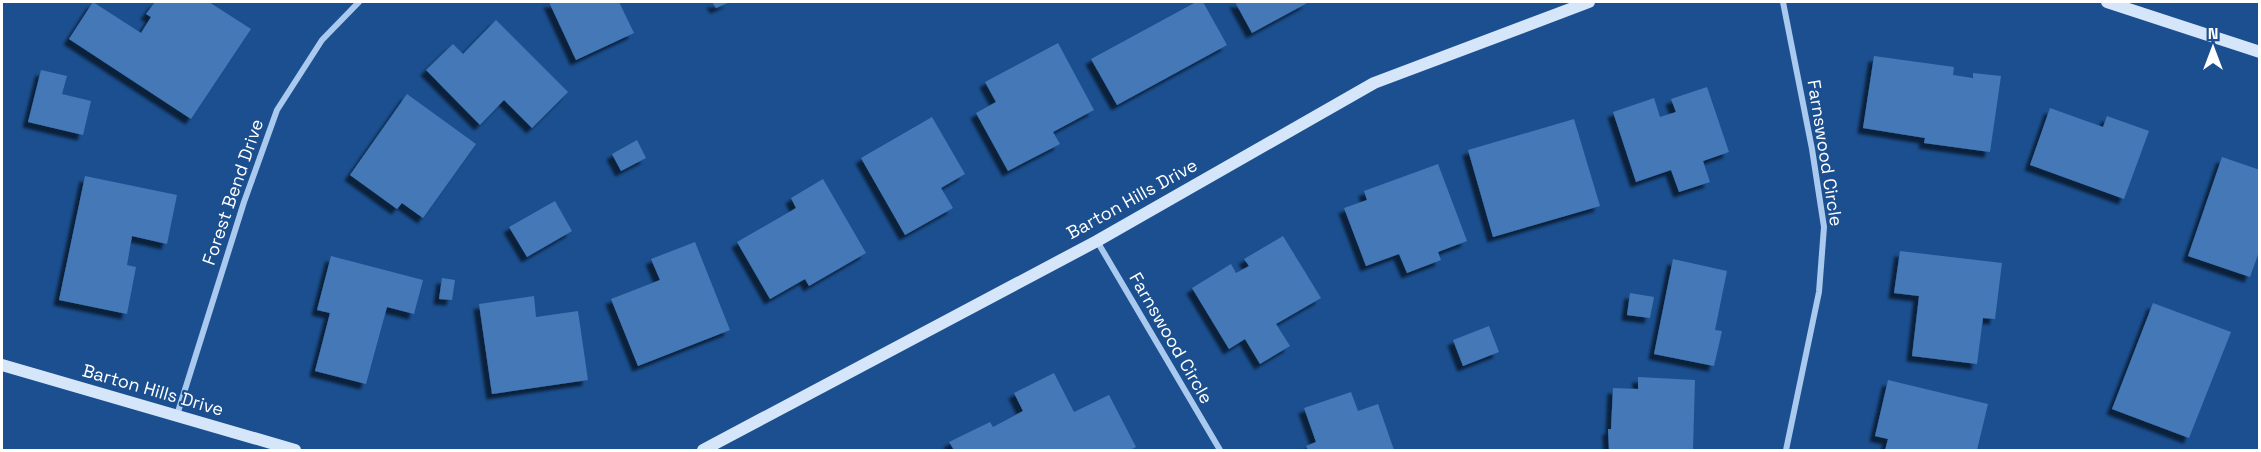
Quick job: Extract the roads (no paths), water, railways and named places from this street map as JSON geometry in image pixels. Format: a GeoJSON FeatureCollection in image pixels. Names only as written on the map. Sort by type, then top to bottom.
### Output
{"type":"FeatureCollection","features":[{"type":"Feature","properties":{"kind":"street","name":"Forest Bend Drive"},"geometry":{"type":"LineString","coordinates":[[177,415],[244,202],[278,110],[322,40],[359,2]]}},
{"type":"Feature","properties":{"kind":"street","name":"Barton Hills Drive"},"geometry":{"type":"LineString","coordinates":[[702,450],[1097,241],[1374,83],[1589,2]]}},
{"type":"Feature","properties":{"kind":"street","name":"Farnswood Circle"},"geometry":{"type":"LineString","coordinates":[[1784,2],[1812,149],[1824,227],[1819,292],[1786,450]]}},
{"type":"Feature","properties":{"kind":"street"},"geometry":{"type":"LineString","coordinates":[[2107,2],[2259,52]]}},
{"type":"Feature","properties":{"kind":"street","name":"Farnswood Circle"},"geometry":{"type":"LineString","coordinates":[[1097,241],[1220,450]]}},
{"type":"Feature","properties":{"kind":"street","name":"Barton Hills Drive"},"geometry":{"type":"LineString","coordinates":[[2,365],[295,450]]}}]}
